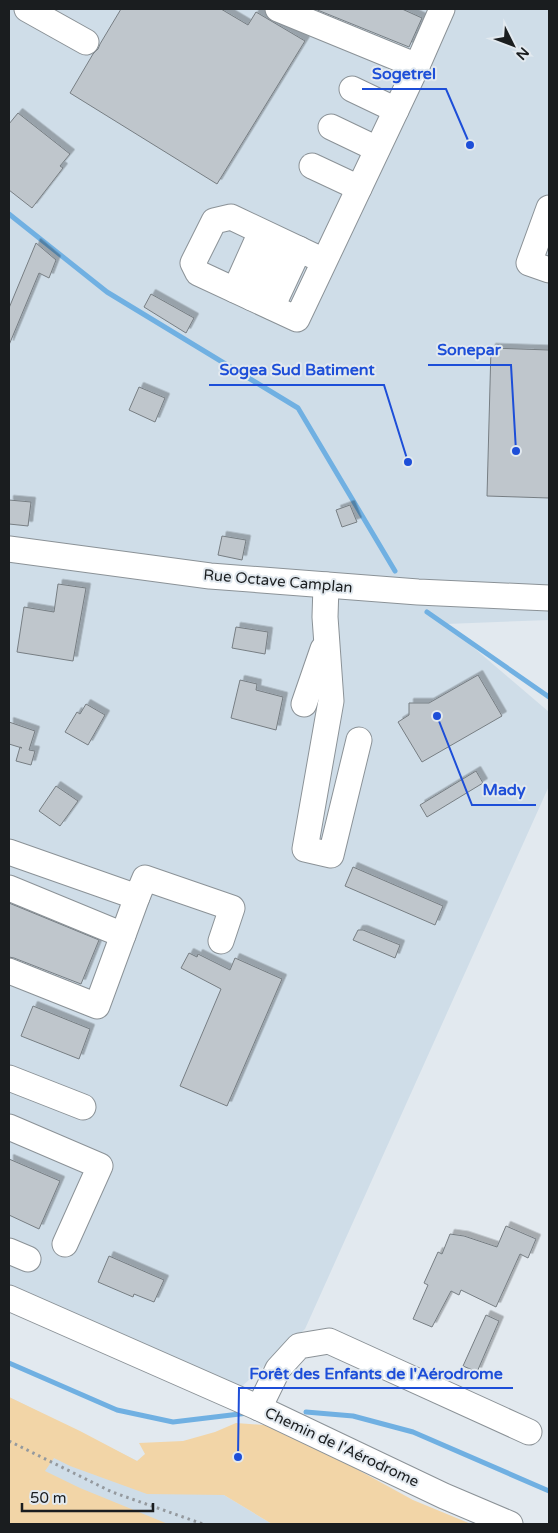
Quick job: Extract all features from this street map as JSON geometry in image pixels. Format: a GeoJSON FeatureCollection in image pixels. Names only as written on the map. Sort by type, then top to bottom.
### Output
{"type":"FeatureCollection","features":[{"type":"Feature","properties":{"kind":"street"},"geometry":{"type":"LineString","coordinates":[[27,9],[86,42]]}},
{"type":"Feature","properties":{"kind":"street"},"geometry":{"type":"LineString","coordinates":[[278,9],[417,66]]}},
{"type":"Feature","properties":{"kind":"street"},"geometry":{"type":"LineString","coordinates":[[324,261],[231,217],[214,221],[193,264],[198,273],[297,319],[417,66],[440,9]]}},
{"type":"Feature","properties":{"kind":"street"},"geometry":{"type":"LineString","coordinates":[[352,89],[396,110]]}},
{"type":"Feature","properties":{"kind":"street"},"geometry":{"type":"LineString","coordinates":[[331,127],[377,149]]}},
{"type":"Feature","properties":{"kind":"street"},"geometry":{"type":"LineString","coordinates":[[312,166],[359,188]]}},
{"type":"Feature","properties":{"kind":"street"},"geometry":{"type":"LineString","coordinates":[[549,208],[529,263],[549,270]]}},
{"type":"Feature","properties":{"kind":"street"},"geometry":{"type":"LineString","coordinates":[[244,294],[272,237]]}},
{"type":"Feature","properties":{"kind":"street"},"geometry":{"type":"LineString","coordinates":[[244,294],[272,237]]}},
{"type":"Feature","properties":{"kind":"street","name":"Rue Octave Camplan"},"geometry":{"type":"LineString","coordinates":[[9,549],[210,576],[418,592],[549,598]]}},
{"type":"Feature","properties":{"kind":"street"},"geometry":{"type":"LineString","coordinates":[[326,585],[324,617],[331,701],[305,849],[331,855],[359,740]]}},
{"type":"Feature","properties":{"kind":"street"},"geometry":{"type":"LineString","coordinates":[[304,704],[326,639]]}},
{"type":"Feature","properties":{"kind":"street"},"geometry":{"type":"LineString","coordinates":[[9,852],[137,897]]}},
{"type":"Feature","properties":{"kind":"street"},"geometry":{"type":"LineString","coordinates":[[9,971],[97,1006],[145,878],[232,908],[222,941]]}},
{"type":"Feature","properties":{"kind":"street"},"geometry":{"type":"LineString","coordinates":[[9,888],[122,936]]}},
{"type":"Feature","properties":{"kind":"street"},"geometry":{"type":"LineString","coordinates":[[9,1078],[83,1107]]}},
{"type":"Feature","properties":{"kind":"street"},"geometry":{"type":"LineString","coordinates":[[9,1127],[100,1166],[65,1244]]}},
{"type":"Feature","properties":{"kind":"street","name":"Chemin de l'Aérodrome"},"geometry":{"type":"LineString","coordinates":[[9,1298],[259,1408],[444,1496],[510,1524]]}},
{"type":"Feature","properties":{"kind":"street"},"geometry":{"type":"LineString","coordinates":[[259,1408],[278,1369],[299,1346],[329,1341],[529,1432]]}},
{"type":"Feature","properties":{"kind":"path"},"geometry":{"type":"LineString","coordinates":[[9,1441],[112,1492],[203,1524]]}},
{"type":"Feature","properties":{"kind":"shaded area"},"geometry":{"type":"Polygon","coordinates":[[[9,9],[549,9],[549,620],[446,624],[549,712],[549,786],[305,1329],[239,1389],[9,1285],[9,9]]]}},
{"type":"Feature","properties":{"kind":"shaded area"},"geometry":{"type":"Polygon","coordinates":[[[9,1397],[137,1461],[224,1495],[272,1524],[9,1524],[9,1397]]]}},
{"type":"Feature","properties":{"kind":"shaded area"},"geometry":{"type":"Polygon","coordinates":[[[9,1397],[137,1461],[145,1454],[139,1443],[183,1441],[215,1432],[236,1423],[278,1426],[413,1500],[471,1524],[272,1524],[224,1495],[147,1494],[70,1466],[54,1458],[45,1471],[80,1488],[168,1524],[9,1524],[9,1397]]]}},
{"type":"Feature","properties":{"kind":"building"},"geometry":{"type":"Polygon","coordinates":[[[121,9],[221,9],[248,25],[256,12],[305,41],[217,184],[70,93],[121,9]]]}},
{"type":"Feature","properties":{"kind":"building"},"geometry":{"type":"Polygon","coordinates":[[[315,9],[402,9],[422,18],[409,47],[315,9]]]}},
{"type":"Feature","properties":{"kind":"building"},"geometry":{"type":"Polygon","coordinates":[[[18,113],[70,154],[60,166],[63,168],[32,208],[9,190],[9,124],[18,113]]]}},
{"type":"Feature","properties":{"kind":"building"},"geometry":{"type":"Polygon","coordinates":[[[36,243],[56,260],[49,278],[39,273],[9,345],[9,308],[36,243]]]}},
{"type":"Feature","properties":{"kind":"building"},"geometry":{"type":"Polygon","coordinates":[[[151,294],[194,318],[186,333],[144,307],[151,294]]]}},
{"type":"Feature","properties":{"kind":"building"},"geometry":{"type":"Polygon","coordinates":[[[491,348],[549,350],[549,498],[487,496],[491,348]]]}},
{"type":"Feature","properties":{"kind":"building"},"geometry":{"type":"Polygon","coordinates":[[[139,387],[165,398],[155,422],[129,410],[139,387]]]}},
{"type":"Feature","properties":{"kind":"building"},"geometry":{"type":"Polygon","coordinates":[[[9,500],[31,502],[28,526],[9,524],[9,500]]]}},
{"type":"Feature","properties":{"kind":"building"},"geometry":{"type":"Polygon","coordinates":[[[350,505],[357,522],[342,527],[336,510],[350,505]]]}},
{"type":"Feature","properties":{"kind":"building"},"geometry":{"type":"Polygon","coordinates":[[[222,536],[246,540],[242,560],[218,555],[222,536]]]}},
{"type":"Feature","properties":{"kind":"building"},"geometry":{"type":"Polygon","coordinates":[[[58,584],[86,588],[73,661],[17,652],[24,607],[54,612],[58,584]]]}},
{"type":"Feature","properties":{"kind":"building"},"geometry":{"type":"Polygon","coordinates":[[[236,627],[268,632],[265,654],[232,648],[236,627]]]}},
{"type":"Feature","properties":{"kind":"building"},"geometry":{"type":"Polygon","coordinates":[[[478,675],[502,716],[422,762],[398,722],[409,715],[409,703],[429,703],[478,675]]]}},
{"type":"Feature","properties":{"kind":"building"},"geometry":{"type":"Polygon","coordinates":[[[240,680],[257,684],[256,690],[283,697],[276,730],[231,718],[240,680]]]}},
{"type":"Feature","properties":{"kind":"building"},"geometry":{"type":"Polygon","coordinates":[[[86,704],[105,715],[88,745],[65,732],[77,712],[80,714],[86,704]]]}},
{"type":"Feature","properties":{"kind":"building"},"geometry":{"type":"Polygon","coordinates":[[[9,722],[35,731],[29,750],[35,751],[31,765],[16,761],[20,747],[9,744],[9,722]]]}},
{"type":"Feature","properties":{"kind":"building"},"geometry":{"type":"Polygon","coordinates":[[[476,771],[483,783],[427,817],[420,805],[476,771]]]}},
{"type":"Feature","properties":{"kind":"building"},"geometry":{"type":"Polygon","coordinates":[[[56,786],[78,801],[60,826],[39,811],[56,786]]]}},
{"type":"Feature","properties":{"kind":"building"},"geometry":{"type":"Polygon","coordinates":[[[353,867],[443,906],[435,925],[345,886],[353,867]]]}},
{"type":"Feature","properties":{"kind":"building"},"geometry":{"type":"Polygon","coordinates":[[[9,903],[99,940],[81,984],[9,957],[9,903]]]}},
{"type":"Feature","properties":{"kind":"building"},"geometry":{"type":"Polygon","coordinates":[[[358,930],[363,930],[400,945],[395,958],[353,940],[358,930]]]}},
{"type":"Feature","properties":{"kind":"building"},"geometry":{"type":"Polygon","coordinates":[[[189,953],[197,957],[198,954],[230,970],[235,958],[282,979],[227,1106],[180,1086],[221,989],[181,968],[189,953]]]}},
{"type":"Feature","properties":{"kind":"building"},"geometry":{"type":"Polygon","coordinates":[[[33,1006],[90,1029],[79,1059],[21,1036],[33,1006]]]}},
{"type":"Feature","properties":{"kind":"building"},"geometry":{"type":"Polygon","coordinates":[[[9,1159],[60,1181],[39,1229],[9,1215],[9,1159]]]}},
{"type":"Feature","properties":{"kind":"building"},"geometry":{"type":"Polygon","coordinates":[[[506,1226],[536,1239],[528,1258],[520,1254],[496,1307],[461,1290],[459,1295],[451,1291],[432,1327],[413,1319],[428,1285],[424,1283],[438,1252],[442,1254],[450,1234],[464,1236],[497,1247],[506,1226]]]}},
{"type":"Feature","properties":{"kind":"building"},"geometry":{"type":"Polygon","coordinates":[[[109,1256],[164,1280],[154,1302],[134,1294],[133,1297],[98,1282],[109,1256]]]}},
{"type":"Feature","properties":{"kind":"building"},"geometry":{"type":"Polygon","coordinates":[[[486,1315],[499,1321],[477,1372],[463,1366],[486,1315]]]}},
{"type":"Feature","properties":{"kind":"waterway"},"geometry":{"type":"LineString","coordinates":[[9,214],[107,292],[298,408],[395,571]]}},
{"type":"Feature","properties":{"kind":"waterway"},"geometry":{"type":"LineString","coordinates":[[427,612],[549,697]]}},
{"type":"Feature","properties":{"kind":"waterway"},"geometry":{"type":"LineString","coordinates":[[9,1363],[117,1410],[173,1422],[248,1413]]}},
{"type":"Feature","properties":{"kind":"waterway"},"geometry":{"type":"LineString","coordinates":[[306,1412],[353,1416],[413,1432],[549,1491]]}},
{"type":"Feature","properties":{"kind":"place","name":"Sogetrel"},"geometry":{"type":"Point","coordinates":[470,145]}},
{"type":"Feature","properties":{"kind":"place","name":"Sonepar"},"geometry":{"type":"Point","coordinates":[516,451]}},
{"type":"Feature","properties":{"kind":"place","name":"Sogea Sud Batiment"},"geometry":{"type":"Point","coordinates":[408,462]}},
{"type":"Feature","properties":{"kind":"place","name":"Mady"},"geometry":{"type":"Point","coordinates":[437,716]}},
{"type":"Feature","properties":{"kind":"place","name":"Forêt des Enfants de l'Aérodrome"},"geometry":{"type":"Point","coordinates":[238,1457]}}]}
